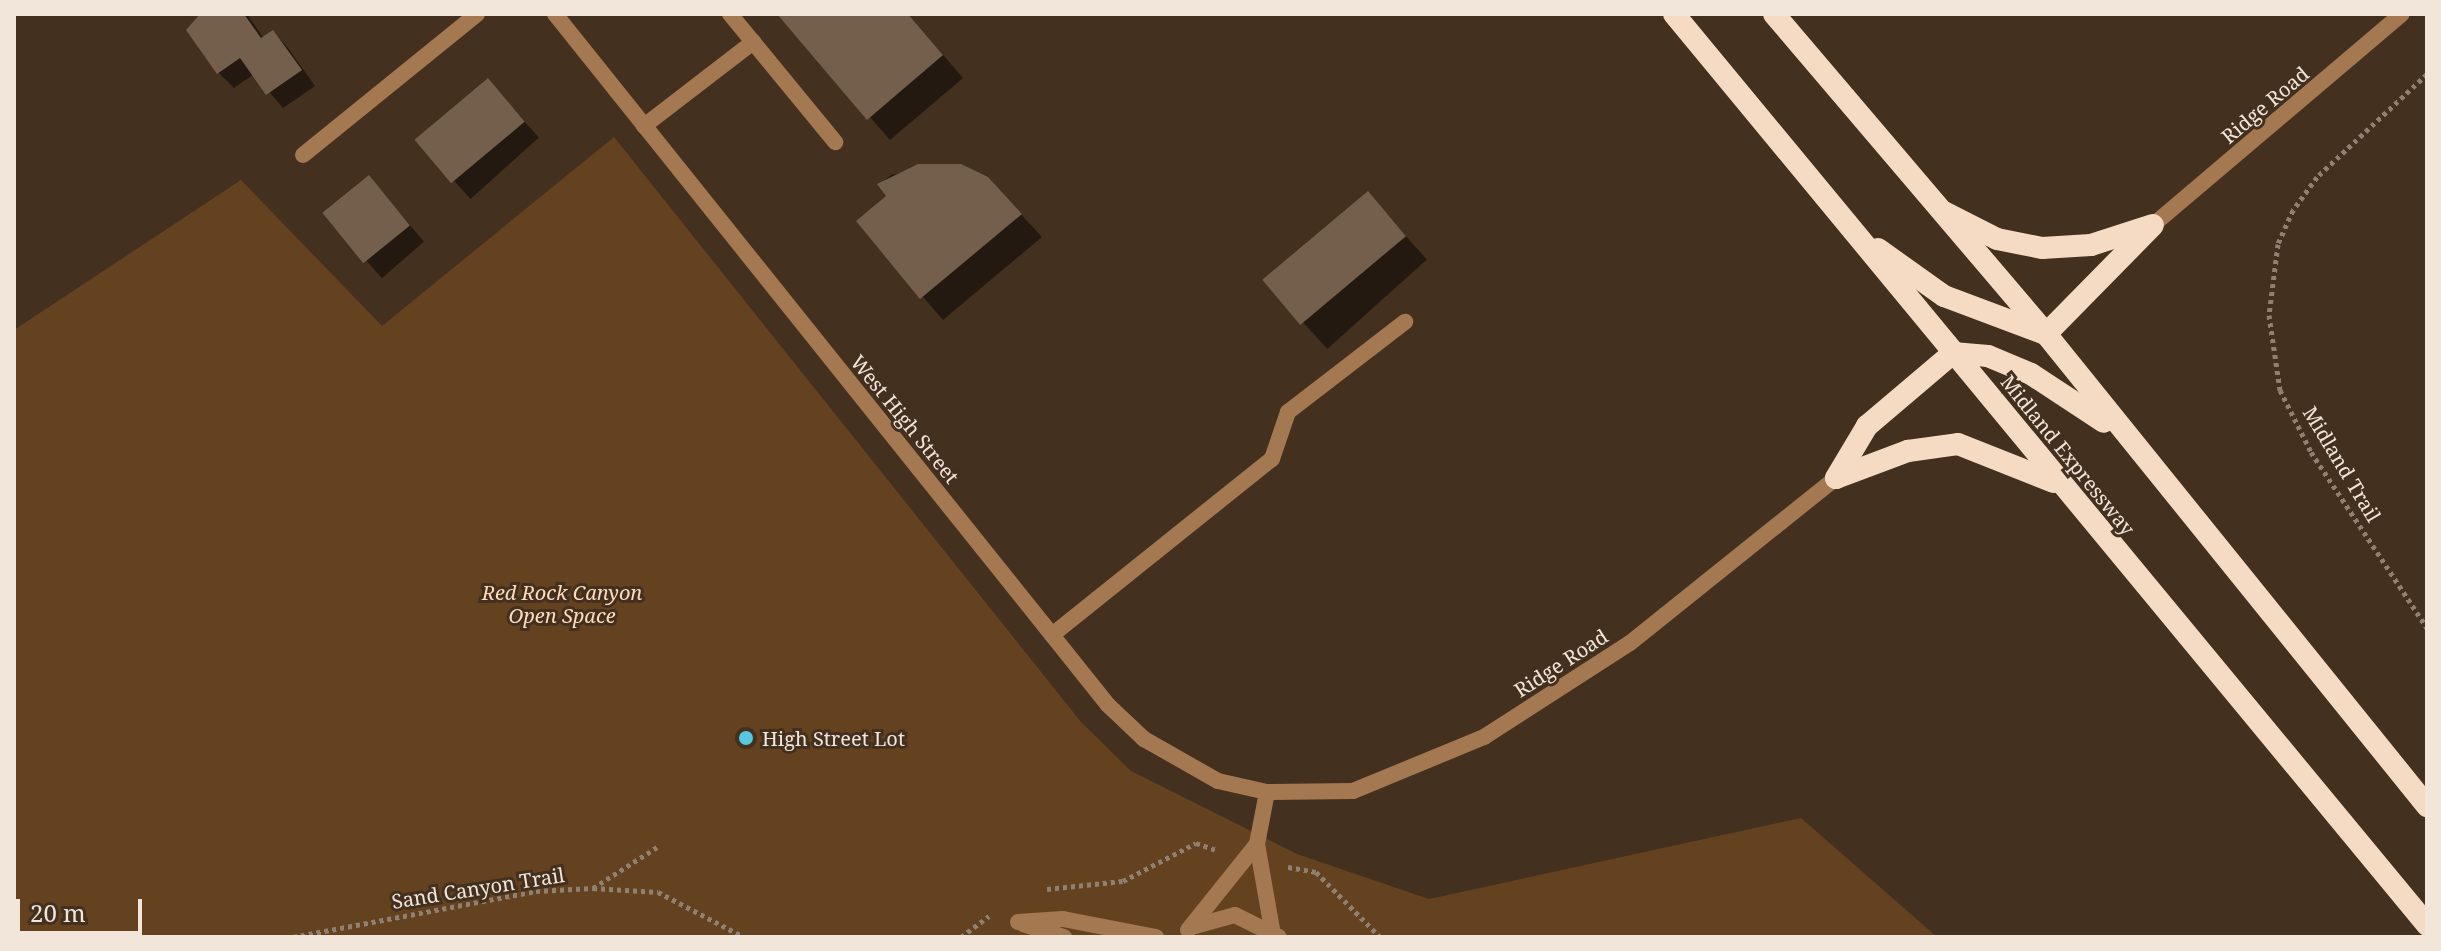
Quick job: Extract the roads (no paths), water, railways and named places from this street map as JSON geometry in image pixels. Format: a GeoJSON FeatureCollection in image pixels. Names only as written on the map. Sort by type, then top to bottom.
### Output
{"type":"FeatureCollection","features":[{"type":"Feature","properties":{"kind":"highway","name":"Midland Expressway"},"geometry":{"type":"LineString","coordinates":[[1674,14],[2427,925]]}},
{"type":"Feature","properties":{"kind":"highway"},"geometry":{"type":"LineString","coordinates":[[1774,14],[1932,206],[2046,334],[2118,432],[2427,806]]}},
{"type":"Feature","properties":{"kind":"highway"},"geometry":{"type":"LineString","coordinates":[[1932,206],[1997,239],[2042,248],[2091,245],[2153,225]]}},
{"type":"Feature","properties":{"kind":"highway"},"geometry":{"type":"LineString","coordinates":[[2046,334],[2153,225]]}},
{"type":"Feature","properties":{"kind":"highway"},"geometry":{"type":"LineString","coordinates":[[1856,233],[1944,296],[2046,334]]}},
{"type":"Feature","properties":{"kind":"highway"},"geometry":{"type":"LineString","coordinates":[[1836,478],[1867,426],[1953,353],[1988,356],[2031,374],[2118,432]]}},
{"type":"Feature","properties":{"kind":"highway"},"geometry":{"type":"LineString","coordinates":[[1836,478],[1908,451],[1958,444],[2063,487]]}},
{"type":"Feature","properties":{"kind":"street"},"geometry":{"type":"LineString","coordinates":[[303,155],[477,14]]}},
{"type":"Feature","properties":{"kind":"street","name":"West High Street"},"geometry":{"type":"LineString","coordinates":[[555,14],[1052,635],[1144,739],[1218,781],[1267,792]]}},
{"type":"Feature","properties":{"kind":"street"},"geometry":{"type":"LineString","coordinates":[[730,14],[835,142]]}},
{"type":"Feature","properties":{"kind":"street","name":"Ridge Road"},"geometry":{"type":"LineString","coordinates":[[2153,225],[2402,14]]}},
{"type":"Feature","properties":{"kind":"street"},"geometry":{"type":"LineString","coordinates":[[644,126],[753,42]]}},
{"type":"Feature","properties":{"kind":"street"},"geometry":{"type":"LineString","coordinates":[[1052,635],[1272,459],[1288,412],[1405,322]]}},
{"type":"Feature","properties":{"kind":"street","name":"Ridge Road"},"geometry":{"type":"LineString","coordinates":[[1267,792],[1353,791],[1484,737],[1630,643],[1836,478]]}},
{"type":"Feature","properties":{"kind":"street"},"geometry":{"type":"LineString","coordinates":[[1267,792],[1254,861],[1276,933]]}},
{"type":"Feature","properties":{"kind":"street"},"geometry":{"type":"LineString","coordinates":[[1185,933],[1254,861]]}},
{"type":"Feature","properties":{"kind":"street"},"geometry":{"type":"LineString","coordinates":[[1185,933],[1235,915],[1276,933]]}},
{"type":"Feature","properties":{"kind":"street"},"geometry":{"type":"LineString","coordinates":[[1064,937],[1018,922],[1063,919],[1156,937]]}},
{"type":"Feature","properties":{"kind":"place","name":"High Street Lot"},"geometry":{"type":"Point","coordinates":[746,738]}},
{"type":"Feature","properties":{"kind":"park label","name":"Red Rock Canyon Open Space"},"geometry":{"type":"Point","coordinates":[562,604]}}]}
